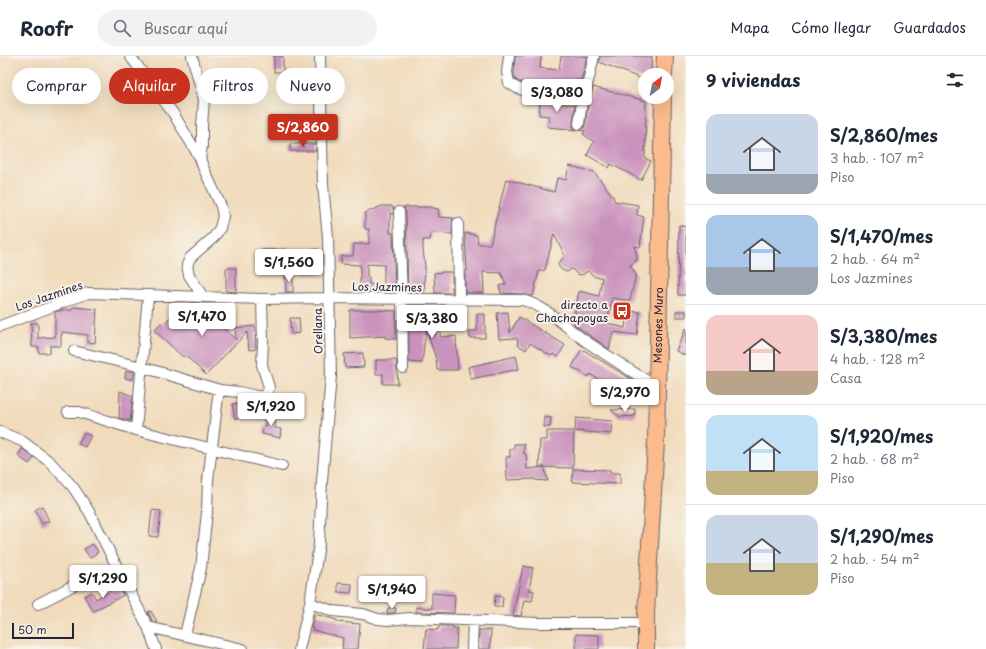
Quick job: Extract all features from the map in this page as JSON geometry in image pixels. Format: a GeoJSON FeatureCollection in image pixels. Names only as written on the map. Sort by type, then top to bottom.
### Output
{"type":"FeatureCollection","features":[{"type":"Feature","properties":{"kind":"highway"},"geometry":{"type":"LineString","coordinates":[[664,68],[665,56]]}},
{"type":"Feature","properties":{"kind":"highway","name":"Mesones Muro"},"geometry":{"type":"LineString","coordinates":[[646,649],[655,455],[663,104]]}},
{"type":"Feature","properties":{"kind":"street"},"geometry":{"type":"LineString","coordinates":[[130,56],[172,113],[200,158],[221,206],[223,216],[220,228],[214,237],[190,258],[187,265],[189,275],[203,297]]}},
{"type":"Feature","properties":{"kind":"street"},"geometry":{"type":"LineString","coordinates":[[192,56],[204,100],[200,158]]}},
{"type":"Feature","properties":{"kind":"street","name":"Orellana"},"geometry":{"type":"LineString","coordinates":[[298,649],[310,603],[319,544],[322,481],[331,376],[328,237],[323,185],[320,56]]}},
{"type":"Feature","properties":{"kind":"street"},"geometry":{"type":"LineString","coordinates":[[509,56],[507,72],[509,82],[517,88],[523,90],[584,86]]}},
{"type":"Feature","properties":{"kind":"street"},"geometry":{"type":"LineString","coordinates":[[579,124],[584,86],[588,82],[594,56]]}},
{"type":"Feature","properties":{"kind":"street"},"geometry":{"type":"LineString","coordinates":[[399,212],[403,368]]}},
{"type":"Feature","properties":{"kind":"street"},"geometry":{"type":"LineString","coordinates":[[458,223],[459,299]]}},
{"type":"Feature","properties":{"kind":"street","name":"Los Jazmines"},"geometry":{"type":"LineString","coordinates":[[0,326],[88,293],[262,299],[329,298],[522,300],[532,302],[542,308],[584,339],[657,388]]}},
{"type":"Feature","properties":{"kind":"street"},"geometry":{"type":"LineString","coordinates":[[136,430],[148,296]]}},
{"type":"Feature","properties":{"kind":"street"},"geometry":{"type":"LineString","coordinates":[[74,351],[220,390],[263,396],[267,394],[269,387],[262,365],[262,299]]}},
{"type":"Feature","properties":{"kind":"street"},"geometry":{"type":"LineString","coordinates":[[185,635],[198,577],[202,568],[208,480],[220,390]]}},
{"type":"Feature","properties":{"kind":"street"},"geometry":{"type":"LineString","coordinates":[[68,412],[79,412],[136,430],[282,466]]}},
{"type":"Feature","properties":{"kind":"street"},"geometry":{"type":"LineString","coordinates":[[0,432],[22,440],[50,462],[73,486],[90,513],[148,627],[156,649]]}},
{"type":"Feature","properties":{"kind":"street"},"geometry":{"type":"LineString","coordinates":[[38,604],[98,572],[106,572],[129,590]]}},
{"type":"Feature","properties":{"kind":"street"},"geometry":{"type":"LineString","coordinates":[[310,603],[333,611],[363,614],[378,619],[388,620],[410,618],[540,623],[647,623]]}},
{"type":"Feature","properties":{"kind":"street"},"geometry":{"type":"LineString","coordinates":[[472,649],[473,620]]}},
{"type":"Feature","properties":{"kind":"street"},"geometry":{"type":"LineString","coordinates":[[148,627],[243,649]]}},
{"type":"Feature","properties":{"kind":"building"},"geometry":{"type":"Polygon","coordinates":[[[274,56],[283,56],[283,68],[276,68],[276,72],[274,72],[274,56]]]}},
{"type":"Feature","properties":{"kind":"building"},"geometry":{"type":"Polygon","coordinates":[[[515,56],[541,56],[540,68],[559,70],[561,56],[587,56],[587,58],[586,57],[581,80],[535,83],[519,82],[515,79],[515,56]]]}},
{"type":"Feature","properties":{"kind":"building"},"geometry":{"type":"Polygon","coordinates":[[[600,56],[652,56],[651,68],[638,68],[638,77],[599,62],[600,56]]]}},
{"type":"Feature","properties":{"kind":"building"},"geometry":{"type":"Polygon","coordinates":[[[593,87],[638,99],[638,104],[646,104],[645,158],[651,161],[641,180],[611,164],[609,168],[587,155],[594,142],[583,134],[585,131],[580,130],[584,128],[593,87]]]}},
{"type":"Feature","properties":{"kind":"building"},"geometry":{"type":"Polygon","coordinates":[[[555,94],[554,103],[575,105],[573,127],[577,130],[548,127],[549,116],[539,115],[541,95],[555,94]]]}},
{"type":"Feature","properties":{"kind":"building"},"geometry":{"type":"Polygon","coordinates":[[[290,144],[316,144],[316,151],[290,151],[290,144]]]}},
{"type":"Feature","properties":{"kind":"building"},"geometry":{"type":"Polygon","coordinates":[[[569,166],[594,172],[613,196],[614,201],[638,205],[637,215],[644,217],[640,247],[634,246],[637,260],[630,265],[636,274],[630,301],[612,298],[607,323],[625,328],[627,311],[640,312],[637,335],[613,332],[609,349],[575,325],[574,317],[579,291],[599,296],[602,277],[595,277],[588,271],[582,275],[577,274],[572,269],[567,272],[562,270],[558,263],[565,256],[554,234],[545,270],[539,271],[533,296],[501,293],[499,286],[506,284],[501,273],[483,272],[484,293],[465,293],[465,271],[467,271],[465,233],[477,235],[478,244],[490,244],[506,179],[554,192],[557,178],[566,180],[569,166]]]}},
{"type":"Feature","properties":{"kind":"building"},"geometry":{"type":"Polygon","coordinates":[[[382,206],[392,206],[392,208],[394,208],[393,214],[390,213],[390,233],[393,233],[395,292],[360,292],[360,265],[341,264],[341,256],[353,256],[354,244],[369,244],[369,229],[365,229],[365,213],[382,206]],[[367,264],[367,277],[369,277],[369,284],[384,285],[384,265],[367,264]]]}},
{"type":"Feature","properties":{"kind":"building"},"geometry":{"type":"Polygon","coordinates":[[[403,207],[429,207],[438,209],[439,217],[453,218],[452,234],[431,233],[430,240],[423,240],[425,266],[424,292],[408,292],[406,212],[403,207]]]}},
{"type":"Feature","properties":{"kind":"building"},"geometry":{"type":"Polygon","coordinates":[[[679,225],[686,227],[686,295],[678,295],[679,225]]]}},
{"type":"Feature","properties":{"kind":"building"},"geometry":{"type":"Polygon","coordinates":[[[287,249],[287,260],[272,261],[272,268],[262,269],[261,250],[287,249]]]}},
{"type":"Feature","properties":{"kind":"building"},"geometry":{"type":"Polygon","coordinates":[[[318,249],[319,258],[316,259],[317,274],[305,274],[305,260],[303,251],[318,249]]]}},
{"type":"Feature","properties":{"kind":"building"},"geometry":{"type":"Polygon","coordinates":[[[226,268],[236,268],[236,292],[226,291],[226,268]]]}},
{"type":"Feature","properties":{"kind":"building"},"geometry":{"type":"Polygon","coordinates":[[[452,272],[452,293],[435,293],[434,273],[452,272]]]}},
{"type":"Feature","properties":{"kind":"building"},"geometry":{"type":"Polygon","coordinates":[[[285,275],[293,275],[293,292],[286,292],[285,275]]]}},
{"type":"Feature","properties":{"kind":"building"},"geometry":{"type":"Polygon","coordinates":[[[191,303],[197,303],[236,340],[235,328],[255,326],[256,349],[249,350],[247,332],[206,375],[185,355],[183,357],[154,330],[161,323],[163,325],[171,316],[176,320],[191,303]]]}},
{"type":"Feature","properties":{"kind":"building"},"geometry":{"type":"Polygon","coordinates":[[[73,307],[97,309],[95,343],[87,342],[88,335],[62,332],[61,346],[50,346],[50,353],[39,353],[39,347],[32,347],[31,323],[38,323],[38,338],[55,337],[55,312],[72,310],[73,307]]]}},
{"type":"Feature","properties":{"kind":"building"},"geometry":{"type":"Polygon","coordinates":[[[350,310],[396,311],[396,339],[385,338],[385,336],[350,338],[350,310]]]}},
{"type":"Feature","properties":{"kind":"building"},"geometry":{"type":"Polygon","coordinates":[[[439,310],[440,313],[446,313],[446,320],[441,320],[440,337],[456,336],[458,370],[437,370],[436,359],[426,329],[422,363],[409,362],[409,311],[439,310]]]}},
{"type":"Feature","properties":{"kind":"building"},"geometry":{"type":"Polygon","coordinates":[[[676,311],[686,311],[686,317],[676,317],[676,311]]]}},
{"type":"Feature","properties":{"kind":"building"},"geometry":{"type":"Polygon","coordinates":[[[508,312],[510,333],[519,317],[565,345],[558,357],[553,354],[551,356],[530,343],[526,350],[518,345],[517,338],[499,339],[497,313],[508,312]]]}},
{"type":"Feature","properties":{"kind":"building"},"geometry":{"type":"Polygon","coordinates":[[[477,314],[485,314],[485,338],[470,338],[469,331],[477,331],[477,314]]]}},
{"type":"Feature","properties":{"kind":"building"},"geometry":{"type":"Polygon","coordinates":[[[290,318],[299,318],[300,333],[291,334],[290,318]]]}},
{"type":"Feature","properties":{"kind":"building"},"geometry":{"type":"Polygon","coordinates":[[[686,328],[686,356],[676,351],[686,328]]]}},
{"type":"Feature","properties":{"kind":"building"},"geometry":{"type":"Polygon","coordinates":[[[582,349],[636,382],[636,400],[601,378],[600,380],[590,374],[589,377],[572,367],[582,349]]]}},
{"type":"Feature","properties":{"kind":"building"},"geometry":{"type":"Polygon","coordinates":[[[363,353],[364,367],[345,368],[344,354],[363,353]]]}},
{"type":"Feature","properties":{"kind":"building"},"geometry":{"type":"Polygon","coordinates":[[[516,356],[519,369],[471,379],[468,367],[516,356]]]}},
{"type":"Feature","properties":{"kind":"building"},"geometry":{"type":"Polygon","coordinates":[[[376,360],[396,360],[398,384],[383,384],[383,374],[376,374],[376,360]]]}},
{"type":"Feature","properties":{"kind":"building"},"geometry":{"type":"Polygon","coordinates":[[[126,371],[134,372],[133,380],[125,378],[126,371]]]}},
{"type":"Feature","properties":{"kind":"building"},"geometry":{"type":"Polygon","coordinates":[[[120,391],[133,396],[130,421],[119,418],[120,391]]]}},
{"type":"Feature","properties":{"kind":"building"},"geometry":{"type":"Polygon","coordinates":[[[240,403],[243,417],[235,419],[232,404],[240,403]]]}},
{"type":"Feature","properties":{"kind":"building"},"geometry":{"type":"Polygon","coordinates":[[[635,409],[635,416],[620,417],[611,410],[635,409]]]}},
{"type":"Feature","properties":{"kind":"building"},"geometry":{"type":"Polygon","coordinates":[[[266,413],[276,414],[275,428],[281,429],[280,438],[262,434],[264,425],[266,426],[266,413]]]}},
{"type":"Feature","properties":{"kind":"building"},"geometry":{"type":"Polygon","coordinates":[[[544,417],[551,418],[550,427],[544,427],[544,417]]]}},
{"type":"Feature","properties":{"kind":"building"},"geometry":{"type":"Polygon","coordinates":[[[576,418],[612,421],[611,434],[575,431],[576,418]]]}},
{"type":"Feature","properties":{"kind":"building"},"geometry":{"type":"Polygon","coordinates":[[[547,431],[574,431],[573,468],[539,467],[540,440],[547,440],[547,431]]]}},
{"type":"Feature","properties":{"kind":"building"},"geometry":{"type":"Polygon","coordinates":[[[84,433],[91,436],[85,447],[78,444],[84,433]]]}},
{"type":"Feature","properties":{"kind":"building"},"geometry":{"type":"Polygon","coordinates":[[[514,444],[524,444],[527,469],[544,467],[548,481],[535,479],[507,480],[506,457],[510,457],[510,449],[514,449],[514,444]]]}},
{"type":"Feature","properties":{"kind":"building"},"geometry":{"type":"Polygon","coordinates":[[[22,449],[34,458],[29,464],[18,456],[22,449]]]}},
{"type":"Feature","properties":{"kind":"building"},"geometry":{"type":"Polygon","coordinates":[[[573,469],[610,470],[610,473],[620,473],[620,484],[572,482],[573,469]]]}},
{"type":"Feature","properties":{"kind":"building"},"geometry":{"type":"Polygon","coordinates":[[[42,506],[49,521],[42,524],[35,510],[42,506]]]}},
{"type":"Feature","properties":{"kind":"building"},"geometry":{"type":"Polygon","coordinates":[[[152,510],[161,511],[158,537],[149,536],[152,510]]]}},
{"type":"Feature","properties":{"kind":"building"},"geometry":{"type":"Polygon","coordinates":[[[93,544],[98,552],[90,558],[84,549],[93,544]]]}},
{"type":"Feature","properties":{"kind":"building"},"geometry":{"type":"Polygon","coordinates":[[[523,566],[533,568],[529,590],[534,591],[532,601],[524,600],[521,616],[513,615],[523,566]]]}},
{"type":"Feature","properties":{"kind":"building"},"geometry":{"type":"Polygon","coordinates":[[[338,583],[352,584],[351,593],[338,592],[338,583]]]}},
{"type":"Feature","properties":{"kind":"building"},"geometry":{"type":"Polygon","coordinates":[[[116,588],[124,595],[93,611],[84,596],[92,592],[96,599],[116,588]]]}},
{"type":"Feature","properties":{"kind":"building"},"geometry":{"type":"Polygon","coordinates":[[[432,593],[455,595],[454,613],[416,612],[416,607],[432,609],[432,593]]]}},
{"type":"Feature","properties":{"kind":"building"},"geometry":{"type":"Polygon","coordinates":[[[495,596],[503,597],[502,607],[494,607],[495,596]]]}},
{"type":"Feature","properties":{"kind":"building"},"geometry":{"type":"Polygon","coordinates":[[[388,608],[396,608],[395,613],[387,613],[388,608]]]}},
{"type":"Feature","properties":{"kind":"building"},"geometry":{"type":"Polygon","coordinates":[[[151,611],[157,622],[152,621],[148,612],[151,611]]]}},
{"type":"Feature","properties":{"kind":"building"},"geometry":{"type":"Polygon","coordinates":[[[315,614],[337,620],[337,622],[360,624],[358,649],[342,649],[343,638],[312,630],[313,628],[311,628],[315,614]]]}},
{"type":"Feature","properties":{"kind":"building"},"geometry":{"type":"Polygon","coordinates":[[[439,626],[453,626],[453,628],[457,628],[456,649],[424,649],[426,629],[438,630],[439,626]]]}},
{"type":"Feature","properties":{"kind":"building"},"geometry":{"type":"Polygon","coordinates":[[[479,630],[491,630],[490,649],[478,649],[479,630]]]}},
{"type":"Feature","properties":{"kind":"building"},"geometry":{"type":"Polygon","coordinates":[[[576,634],[599,635],[599,649],[576,649],[576,634]]]}},
{"type":"Feature","properties":{"kind":"place","name":"directo a Chachapoyas"},"geometry":{"type":"Point","coordinates":[622,311]}}]}
